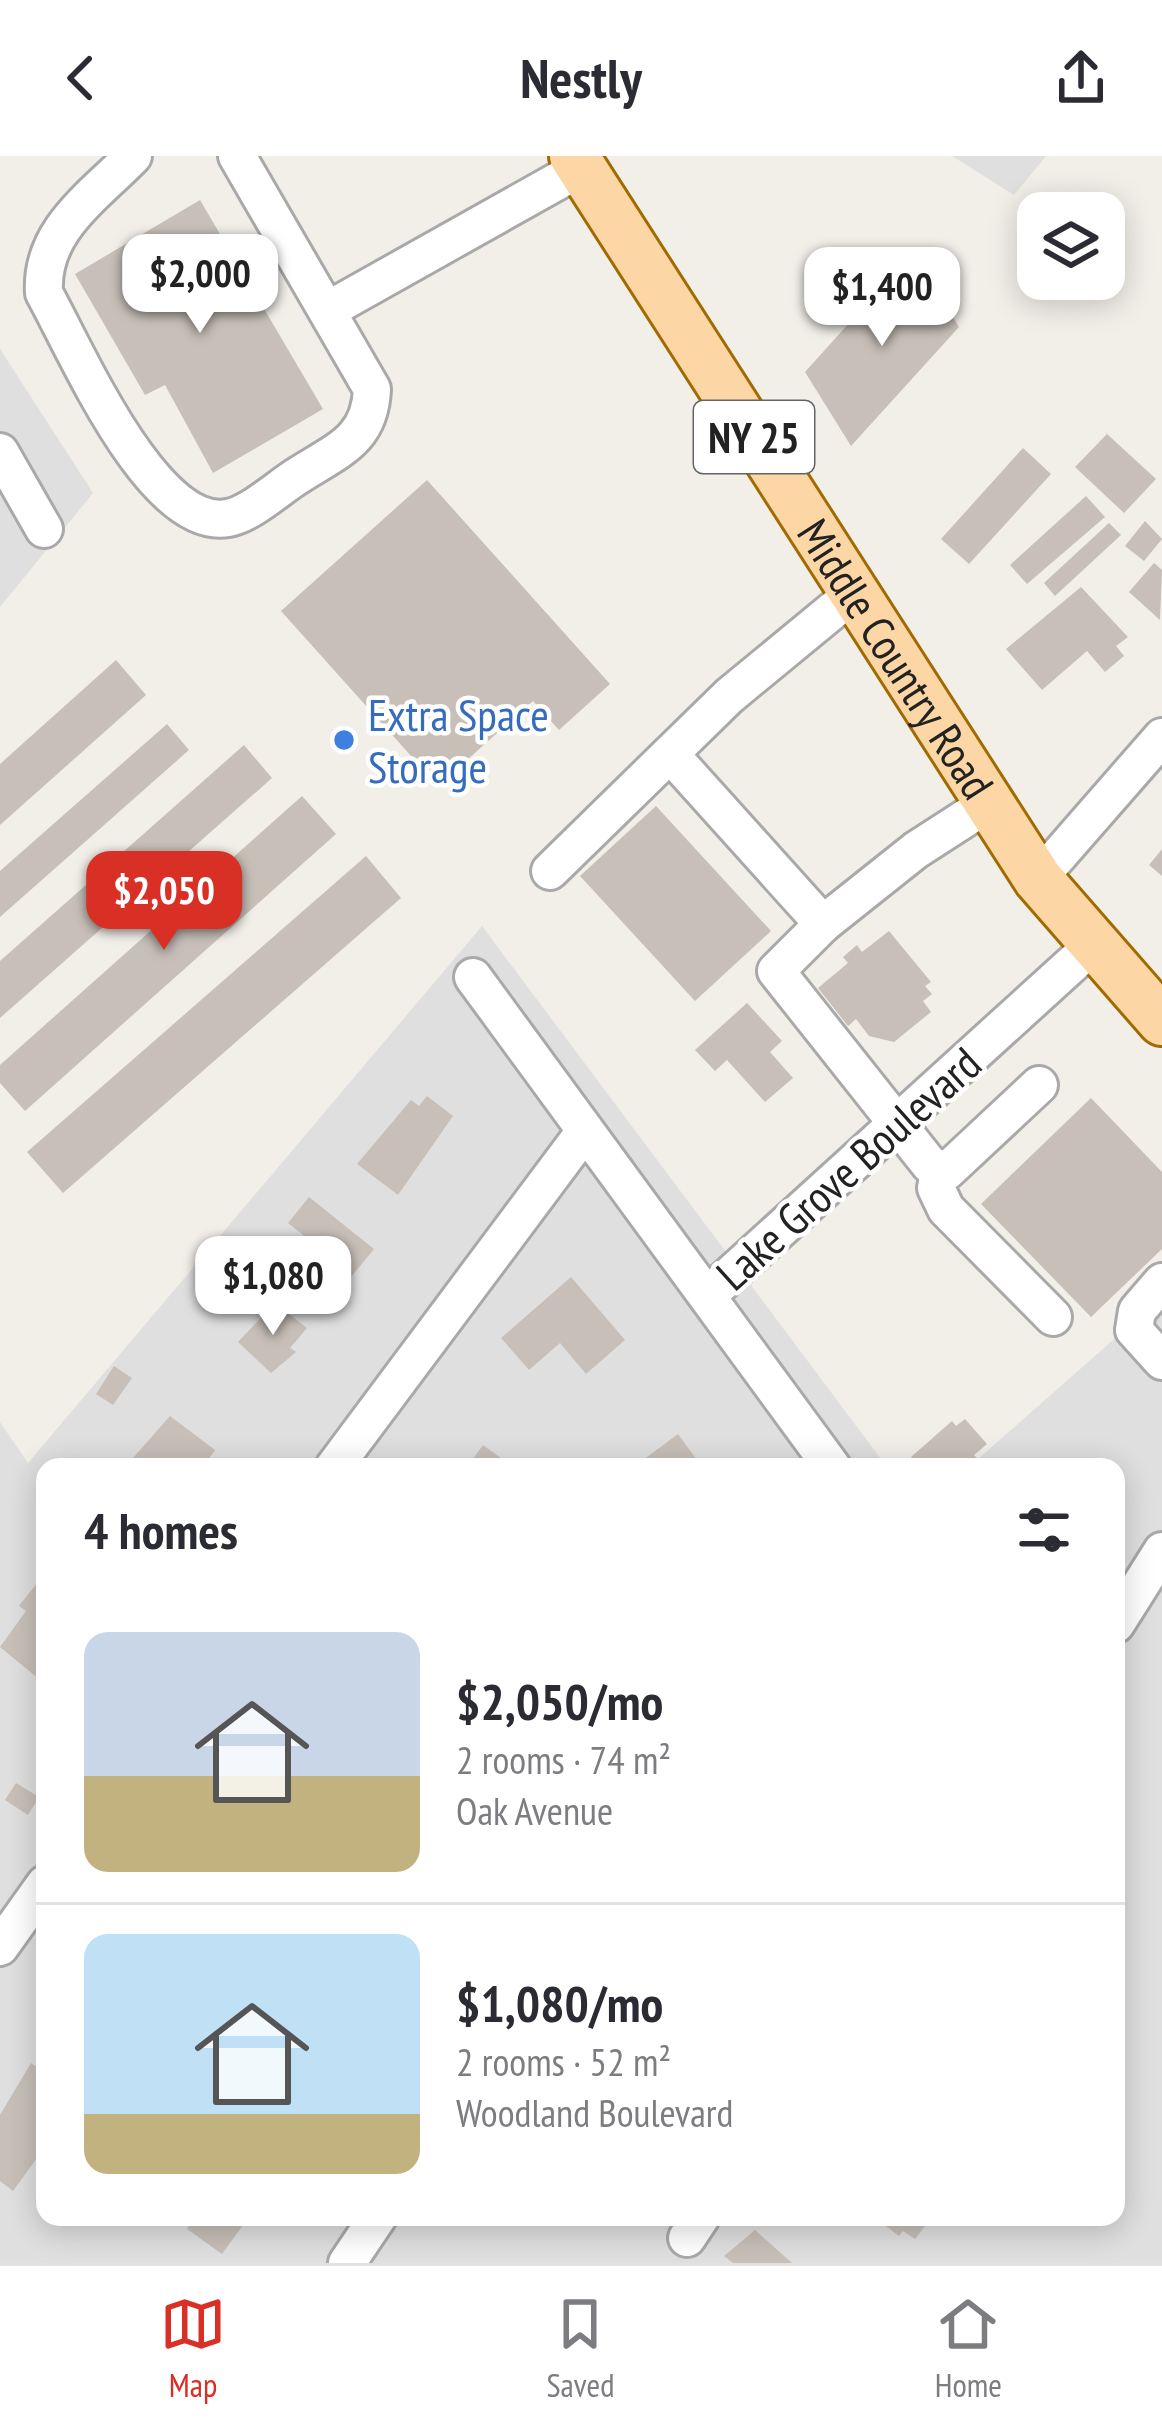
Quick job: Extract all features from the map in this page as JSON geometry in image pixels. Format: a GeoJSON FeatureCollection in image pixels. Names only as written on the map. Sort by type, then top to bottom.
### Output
{"type":"FeatureCollection","features":[{"type":"Feature","properties":{"kind":"main road","name":"Middle Country Road"},"geometry":{"type":"LineString","coordinates":[[578,162],[1038,879],[1092,946],[1160,1014]]}},
{"type":"Feature","properties":{"kind":"street"},"geometry":{"type":"LineString","coordinates":[[129,157],[58,231],[42,267],[44,293],[153,484],[195,517],[231,518],[350,442],[370,417],[372,389],[237,156]]}},
{"type":"Feature","properties":{"kind":"street"},"geometry":{"type":"LineString","coordinates":[[328,310],[578,162]]}},
{"type":"Feature","properties":{"kind":"street"},"geometry":{"type":"LineString","coordinates":[[0,452],[44,530]]}},
{"type":"Feature","properties":{"kind":"street"},"geometry":{"type":"LineString","coordinates":[[550,871],[729,696],[854,593]]}},
{"type":"Feature","properties":{"kind":"street"},"geometry":{"type":"LineString","coordinates":[[1038,879],[1162,737]]}},
{"type":"Feature","properties":{"kind":"street"},"geometry":{"type":"LineString","coordinates":[[670,754],[823,923]]}},
{"type":"Feature","properties":{"kind":"street"},"geometry":{"type":"LineString","coordinates":[[939,1172],[776,970],[823,923],[916,850],[989,803]]}},
{"type":"Feature","properties":{"kind":"street","name":"Lake Grove Boulevard"},"geometry":{"type":"LineString","coordinates":[[825,1458],[707,1296],[1092,946]]}},
{"type":"Feature","properties":{"kind":"street"},"geometry":{"type":"LineString","coordinates":[[473,977],[707,1296]]}},
{"type":"Feature","properties":{"kind":"street"},"geometry":{"type":"LineString","coordinates":[[939,1172],[946,1171],[1039,1084]]}},
{"type":"Feature","properties":{"kind":"street"},"geometry":{"type":"LineString","coordinates":[[341,1458],[586,1131]]}},
{"type":"Feature","properties":{"kind":"street"},"geometry":{"type":"LineString","coordinates":[[939,1172],[936,1188],[946,1209],[1053,1317]]}},
{"type":"Feature","properties":{"kind":"street"},"geometry":{"type":"LineString","coordinates":[[1162,1282],[1137,1310],[1134,1330],[1162,1360]]}},
{"type":"Feature","properties":{"kind":"street"},"geometry":{"type":"LineString","coordinates":[[1125,1610],[1162,1551]]}},
{"type":"Feature","properties":{"kind":"street"},"geometry":{"type":"LineString","coordinates":[[0,1947],[36,1897]]}},
{"type":"Feature","properties":{"kind":"street"},"geometry":{"type":"LineString","coordinates":[[347,2263],[372,2226]]}},
{"type":"Feature","properties":{"kind":"shaded area"},"geometry":{"type":"Polygon","coordinates":[[[952,156],[1046,156],[1014,195],[952,156]]]}},
{"type":"Feature","properties":{"kind":"shaded area"},"geometry":{"type":"Polygon","coordinates":[[[0,349],[93,493],[0,607],[0,349]]]}},
{"type":"Feature","properties":{"kind":"shaded area"},"geometry":{"type":"Polygon","coordinates":[[[482,926],[880,1458],[36,1458],[36,2226],[1125,2226],[1125,1458],[979,1458],[1162,1297],[1162,2263],[0,2263],[0,1422],[28,1463],[482,926]]]}},
{"type":"Feature","properties":{"kind":"building"},"geometry":{"type":"Polygon","coordinates":[[[200,200],[323,409],[213,473],[165,385],[145,395],[75,274],[200,200]]]}},
{"type":"Feature","properties":{"kind":"building"},"geometry":{"type":"Polygon","coordinates":[[[913,252],[959,327],[851,446],[805,372],[913,252]]]}},
{"type":"Feature","properties":{"kind":"building"},"geometry":{"type":"Polygon","coordinates":[[[1107,434],[1156,479],[1124,513],[1075,467],[1107,434]]]}},
{"type":"Feature","properties":{"kind":"building"},"geometry":{"type":"Polygon","coordinates":[[[1023,448],[1051,474],[969,564],[941,539],[1023,448]]]}},
{"type":"Feature","properties":{"kind":"building"},"geometry":{"type":"Polygon","coordinates":[[[427,480],[610,684],[559,730],[533,701],[438,786],[281,611],[427,480]]]}},
{"type":"Feature","properties":{"kind":"building"},"geometry":{"type":"Polygon","coordinates":[[[1086,496],[1105,517],[1027,584],[1010,565],[1086,496]]]}},
{"type":"Feature","properties":{"kind":"building"},"geometry":{"type":"Polygon","coordinates":[[[1145,521],[1162,539],[1144,561],[1125,546],[1145,521]]]}},
{"type":"Feature","properties":{"kind":"building"},"geometry":{"type":"Polygon","coordinates":[[[1109,523],[1121,535],[1055,596],[1044,583],[1109,523]]]}},
{"type":"Feature","properties":{"kind":"building"},"geometry":{"type":"Polygon","coordinates":[[[1154,563],[1162,570],[1160,620],[1129,592],[1154,563]]]}},
{"type":"Feature","properties":{"kind":"building"},"geometry":{"type":"Polygon","coordinates":[[[1081,587],[1128,637],[1116,646],[1124,656],[1105,672],[1087,651],[1042,690],[1006,649],[1081,587]]]}},
{"type":"Feature","properties":{"kind":"building"},"geometry":{"type":"Polygon","coordinates":[[[116,660],[146,695],[0,825],[0,764],[116,660]]]}},
{"type":"Feature","properties":{"kind":"building"},"geometry":{"type":"Polygon","coordinates":[[[167,724],[189,750],[0,917],[0,871],[167,724]]]}},
{"type":"Feature","properties":{"kind":"building"},"geometry":{"type":"Polygon","coordinates":[[[244,745],[272,778],[0,1018],[0,961],[244,745]]]}},
{"type":"Feature","properties":{"kind":"building"},"geometry":{"type":"Polygon","coordinates":[[[302,796],[336,834],[25,1111],[0,1083],[0,1065],[302,796]]]}},
{"type":"Feature","properties":{"kind":"building"},"geometry":{"type":"Polygon","coordinates":[[[656,806],[771,931],[695,1001],[580,876],[656,806]]]}},
{"type":"Feature","properties":{"kind":"building"},"geometry":{"type":"Polygon","coordinates":[[[1162,849],[1162,876],[1149,865],[1162,849]]]}},
{"type":"Feature","properties":{"kind":"building"},"geometry":{"type":"Polygon","coordinates":[[[366,856],[401,898],[63,1193],[27,1152],[366,856]]]}},
{"type":"Feature","properties":{"kind":"building"},"geometry":{"type":"Polygon","coordinates":[[[889,931],[931,982],[925,986],[932,994],[923,1001],[931,1012],[894,1042],[869,1036],[856,1019],[848,1026],[818,988],[848,963],[843,957],[857,945],[862,952],[889,931]]]}},
{"type":"Feature","properties":{"kind":"building"},"geometry":{"type":"Polygon","coordinates":[[[747,1003],[782,1041],[770,1052],[793,1078],[765,1102],[727,1060],[715,1071],[695,1050],[747,1003]]]}},
{"type":"Feature","properties":{"kind":"building"},"geometry":{"type":"Polygon","coordinates":[[[427,1096],[453,1116],[398,1195],[357,1164],[411,1100],[419,1106],[427,1096]]]}},
{"type":"Feature","properties":{"kind":"building"},"geometry":{"type":"Polygon","coordinates":[[[1091,1098],[1162,1172],[1162,1249],[1091,1317],[981,1204],[1091,1098]]]}},
{"type":"Feature","properties":{"kind":"building"},"geometry":{"type":"Polygon","coordinates":[[[309,1197],[374,1249],[333,1299],[292,1266],[312,1242],[288,1223],[309,1197]]]}},
{"type":"Feature","properties":{"kind":"building"},"geometry":{"type":"Polygon","coordinates":[[[571,1277],[625,1340],[586,1374],[560,1343],[529,1370],[501,1338],[571,1277]]]}},
{"type":"Feature","properties":{"kind":"building"},"geometry":{"type":"Polygon","coordinates":[[[275,1303],[307,1328],[290,1348],[296,1352],[271,1373],[238,1342],[275,1303]]]}},
{"type":"Feature","properties":{"kind":"building"},"geometry":{"type":"Polygon","coordinates":[[[114,1366],[132,1378],[113,1405],[96,1394],[114,1366]]]}},
{"type":"Feature","properties":{"kind":"building"},"geometry":{"type":"Polygon","coordinates":[[[170,1416],[215,1450],[209,1458],[133,1458],[170,1416]]]}},
{"type":"Feature","properties":{"kind":"building"},"geometry":{"type":"Polygon","coordinates":[[[965,1419],[987,1444],[974,1455],[977,1458],[911,1457],[952,1421],[956,1426],[965,1419]]]}},
{"type":"Feature","properties":{"kind":"building"},"geometry":{"type":"Polygon","coordinates":[[[678,1434],[695,1458],[646,1458],[678,1434]]]}},
{"type":"Feature","properties":{"kind":"building"},"geometry":{"type":"Polygon","coordinates":[[[483,1445],[501,1458],[474,1458],[483,1445]]]}},
{"type":"Feature","properties":{"kind":"building"},"geometry":{"type":"Polygon","coordinates":[[[36,1584],[36,1677],[0,1647],[26,1611],[19,1606],[36,1584]]]}},
{"type":"Feature","properties":{"kind":"building"},"geometry":{"type":"Polygon","coordinates":[[[16,1783],[36,1795],[28,1815],[5,1800],[16,1783]]]}},
{"type":"Feature","properties":{"kind":"building"},"geometry":{"type":"Polygon","coordinates":[[[31,2063],[36,2067],[36,2159],[13,2191],[0,2181],[0,2115],[31,2063]]]}},
{"type":"Feature","properties":{"kind":"building"},"geometry":{"type":"Polygon","coordinates":[[[189,2226],[242,2226],[222,2254],[189,2226]]]}},
{"type":"Feature","properties":{"kind":"building"},"geometry":{"type":"Polygon","coordinates":[[[886,2226],[925,2226],[915,2239],[903,2231],[899,2236],[886,2226]]]}},
{"type":"Feature","properties":{"kind":"building"},"geometry":{"type":"Polygon","coordinates":[[[755,2230],[792,2263],[733,2263],[724,2256],[755,2230]]]}},
{"type":"Feature","properties":{"kind":"place","name":"Extra Space Storage"},"geometry":{"type":"Point","coordinates":[344,740]}}]}
